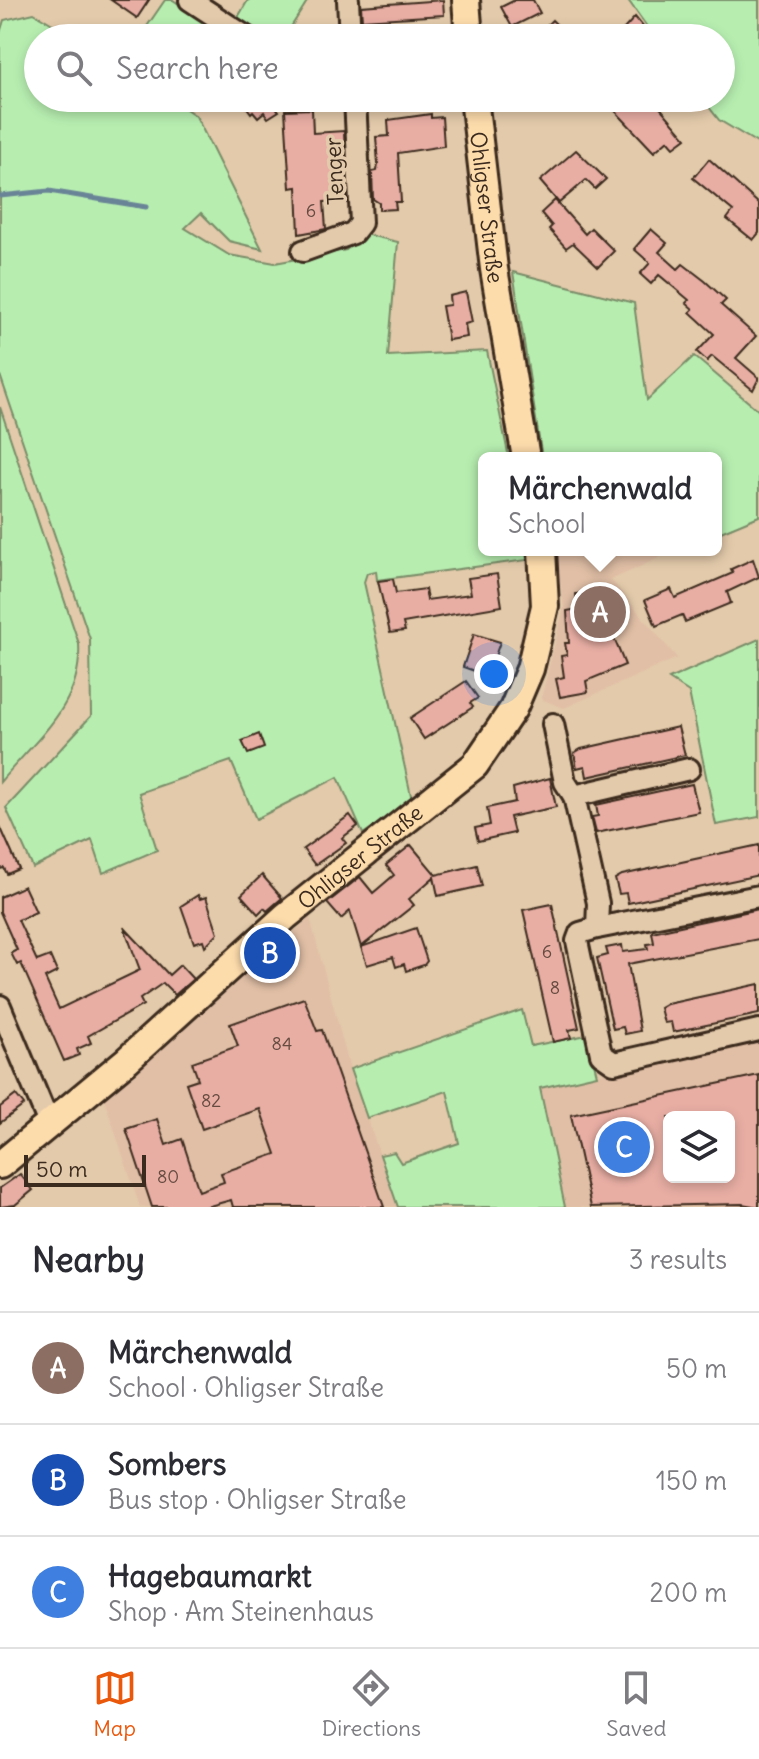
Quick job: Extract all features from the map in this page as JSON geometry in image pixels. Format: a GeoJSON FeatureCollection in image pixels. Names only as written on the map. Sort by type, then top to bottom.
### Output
{"type":"FeatureCollection","features":[{"type":"Feature","properties":{"kind":"main road"},"geometry":{"type":"LineString","coordinates":[[466,0],[468,24]]}},
{"type":"Feature","properties":{"kind":"main road","name":"Ohligser Straße"},"geometry":{"type":"LineString","coordinates":[[476,112],[494,269],[525,452]]}},
{"type":"Feature","properties":{"kind":"main road","name":"Ohligser Straße"},"geometry":{"type":"LineString","coordinates":[[0,1165],[50,1126],[286,916],[475,765],[513,709],[530,669],[545,606],[542,556]]}},
{"type":"Feature","properties":{"kind":"street"},"geometry":{"type":"LineString","coordinates":[[190,0],[227,24]]}},
{"type":"Feature","properties":{"kind":"street"},"geometry":{"type":"LineString","coordinates":[[348,0],[349,24]]}},
{"type":"Feature","properties":{"kind":"street","name":"Tenger"},"geometry":{"type":"LineString","coordinates":[[303,251],[353,233],[361,223],[356,112]]}},
{"type":"Feature","properties":{"kind":"street"},"geometry":{"type":"LineString","coordinates":[[553,724],[565,782],[574,796],[598,903],[597,928]]}},
{"type":"Feature","properties":{"kind":"street"},"geometry":{"type":"LineString","coordinates":[[574,796],[689,769]]}},
{"type":"Feature","properties":{"kind":"street"},"geometry":{"type":"LineString","coordinates":[[759,896],[597,928],[580,933],[577,941],[601,1054],[614,1063],[759,1030]]}},
{"type":"Feature","properties":{"kind":"street"},"geometry":{"type":"LineString","coordinates":[[0,1006],[50,1126]]}},
{"type":"Feature","properties":{"kind":"shaded area"},"geometry":{"type":"Polygon","coordinates":[[[556,556],[663,556],[611,580],[677,658],[564,708],[541,699],[564,607],[556,556]]]}},
{"type":"Feature","properties":{"kind":"shaded area"},"geometry":{"type":"Polygon","coordinates":[[[310,918],[350,1069],[398,1207],[140,1207],[103,1095],[310,918]]]}},
{"type":"Feature","properties":{"kind":"shaded area"},"geometry":{"type":"Polygon","coordinates":[[[759,1040],[759,1207],[565,1207],[540,1087],[759,1040]]]}},
{"type":"Feature","properties":{"kind":"green space"},"geometry":{"type":"Polygon","coordinates":[[[165,0],[173,0],[208,24],[149,24],[165,0]]]}},
{"type":"Feature","properties":{"kind":"green space"},"geometry":{"type":"Polygon","coordinates":[[[248,0],[308,0],[293,24],[244,24],[237,19],[248,0]]]}},
{"type":"Feature","properties":{"kind":"green space"},"geometry":{"type":"Polygon","coordinates":[[[628,0],[759,0],[759,144],[719,120],[713,112],[735,112],[735,24],[645,24],[628,0]]]}},
{"type":"Feature","properties":{"kind":"green space"},"geometry":{"type":"Polygon","coordinates":[[[34,13],[52,24],[24,24],[24,112],[190,112],[196,116],[262,249],[229,241],[201,213],[185,228],[229,255],[275,263],[346,250],[364,234],[398,242],[388,356],[487,351],[508,452],[478,452],[478,556],[527,556],[527,560],[377,580],[376,571],[367,573],[364,582],[412,800],[363,834],[338,777],[256,819],[231,761],[139,793],[157,850],[103,873],[92,840],[33,868],[6,808],[91,716],[90,639],[0,375],[0,33],[4,20],[34,13]]]}},
{"type":"Feature","properties":{"kind":"green space"},"geometry":{"type":"Polygon","coordinates":[[[513,272],[634,303],[647,400],[694,356],[759,411],[759,516],[722,531],[722,452],[541,452],[513,272]]]}},
{"type":"Feature","properties":{"kind":"green space"},"geometry":{"type":"Polygon","coordinates":[[[0,407],[79,644],[74,685],[66,702],[42,735],[0,782],[0,407]]]}},
{"type":"Feature","properties":{"kind":"green space"},"geometry":{"type":"Polygon","coordinates":[[[759,639],[759,817],[716,825],[689,692],[669,679],[759,639]]]}},
{"type":"Feature","properties":{"kind":"green space"},"geometry":{"type":"Polygon","coordinates":[[[522,1010],[531,1046],[587,1035],[597,1075],[540,1088],[565,1207],[398,1207],[380,1155],[394,1152],[401,1163],[459,1143],[447,1091],[367,1118],[350,1069],[522,1010]]]}},
{"type":"Feature","properties":{"kind":"building"},"geometry":{"type":"Polygon","coordinates":[[[111,0],[149,0],[137,18],[111,0]]]}},
{"type":"Feature","properties":{"kind":"building"},"geometry":{"type":"Polygon","coordinates":[[[443,0],[444,15],[362,20],[361,6],[443,0]]]}},
{"type":"Feature","properties":{"kind":"building"},"geometry":{"type":"Polygon","coordinates":[[[515,0],[533,0],[540,13],[518,24],[510,24],[501,7],[515,0]]]}},
{"type":"Feature","properties":{"kind":"building"},"geometry":{"type":"Polygon","coordinates":[[[635,17],[641,24],[629,24],[635,17]]]}},
{"type":"Feature","properties":{"kind":"building"},"geometry":{"type":"Polygon","coordinates":[[[264,112],[277,112],[268,118],[264,112]]]}},
{"type":"Feature","properties":{"kind":"building"},"geometry":{"type":"Polygon","coordinates":[[[285,112],[312,112],[313,133],[344,131],[347,201],[324,202],[326,229],[299,234],[297,187],[290,188],[285,112]]]}},
{"type":"Feature","properties":{"kind":"building"},"geometry":{"type":"Polygon","coordinates":[[[616,112],[664,112],[686,138],[674,147],[668,140],[654,152],[616,112]]]}},
{"type":"Feature","properties":{"kind":"building"},"geometry":{"type":"Polygon","coordinates":[[[431,114],[431,118],[442,117],[444,146],[398,153],[401,202],[395,202],[396,209],[379,210],[379,203],[373,199],[372,172],[377,171],[378,164],[376,137],[389,136],[388,120],[431,114]]]}},
{"type":"Feature","properties":{"kind":"building"},"geometry":{"type":"Polygon","coordinates":[[[576,150],[606,179],[595,189],[586,180],[559,203],[540,181],[576,150]]]}},
{"type":"Feature","properties":{"kind":"building"},"geometry":{"type":"Polygon","coordinates":[[[709,159],[759,204],[759,233],[753,240],[727,219],[733,211],[693,178],[709,159]]]}},
{"type":"Feature","properties":{"kind":"building"},"geometry":{"type":"Polygon","coordinates":[[[555,200],[585,234],[591,228],[614,251],[598,267],[573,243],[566,248],[549,229],[552,226],[541,213],[555,200]]]}},
{"type":"Feature","properties":{"kind":"building"},"geometry":{"type":"Polygon","coordinates":[[[651,229],[667,243],[659,252],[678,269],[683,264],[705,281],[726,300],[721,305],[756,336],[736,358],[759,378],[753,390],[712,356],[707,361],[697,352],[714,334],[690,312],[693,309],[686,303],[689,300],[659,275],[651,284],[640,274],[650,263],[634,249],[651,229]]]}},
{"type":"Feature","properties":{"kind":"building"},"geometry":{"type":"Polygon","coordinates":[[[466,292],[472,322],[465,324],[467,337],[448,340],[442,306],[450,305],[449,296],[466,292]]]}},
{"type":"Feature","properties":{"kind":"building"},"geometry":{"type":"Polygon","coordinates":[[[753,559],[759,577],[727,592],[731,603],[685,622],[682,615],[656,626],[645,600],[671,589],[675,598],[733,573],[731,569],[753,559]]]}},
{"type":"Feature","properties":{"kind":"building"},"geometry":{"type":"Polygon","coordinates":[[[497,574],[502,606],[403,623],[405,631],[390,633],[378,581],[393,579],[396,593],[425,589],[427,600],[471,594],[468,578],[497,574]]]}},
{"type":"Feature","properties":{"kind":"building"},"geometry":{"type":"Polygon","coordinates":[[[602,590],[609,634],[612,633],[625,665],[586,681],[588,692],[560,697],[556,679],[564,677],[561,656],[567,655],[565,643],[569,643],[567,611],[578,609],[576,594],[602,590]]]}},
{"type":"Feature","properties":{"kind":"building"},"geometry":{"type":"Polygon","coordinates":[[[474,634],[500,642],[488,676],[463,667],[474,634]]]}},
{"type":"Feature","properties":{"kind":"building"},"geometry":{"type":"Polygon","coordinates":[[[466,681],[478,698],[470,703],[473,707],[424,739],[410,718],[466,681]]]}},
{"type":"Feature","properties":{"kind":"building"},"geometry":{"type":"Polygon","coordinates":[[[678,727],[685,755],[587,777],[585,766],[577,768],[574,753],[581,749],[678,727]]]}},
{"type":"Feature","properties":{"kind":"building"},"geometry":{"type":"Polygon","coordinates":[[[259,734],[264,748],[248,754],[242,741],[259,734]]]}},
{"type":"Feature","properties":{"kind":"building"},"geometry":{"type":"Polygon","coordinates":[[[550,778],[556,807],[510,817],[514,833],[478,841],[475,828],[490,825],[487,808],[515,802],[513,788],[550,778]]]}},
{"type":"Feature","properties":{"kind":"building"},"geometry":{"type":"Polygon","coordinates":[[[692,784],[699,812],[596,833],[592,817],[598,816],[596,805],[692,784]]]}},
{"type":"Feature","properties":{"kind":"building"},"geometry":{"type":"Polygon","coordinates":[[[350,815],[358,826],[342,838],[346,843],[315,865],[303,849],[350,815]]]}},
{"type":"Feature","properties":{"kind":"building"},"geometry":{"type":"Polygon","coordinates":[[[0,826],[19,869],[7,874],[4,868],[0,869],[0,826]]]}},
{"type":"Feature","properties":{"kind":"building"},"geometry":{"type":"Polygon","coordinates":[[[411,845],[436,875],[477,865],[482,886],[438,896],[434,877],[409,899],[414,905],[361,947],[350,911],[341,919],[327,903],[360,877],[373,893],[394,875],[386,865],[411,845]]]}},
{"type":"Feature","properties":{"kind":"building"},"geometry":{"type":"Polygon","coordinates":[[[759,845],[759,875],[628,903],[626,893],[619,894],[615,879],[622,875],[759,845]]]}},
{"type":"Feature","properties":{"kind":"building"},"geometry":{"type":"Polygon","coordinates":[[[262,875],[282,898],[267,911],[264,908],[258,914],[241,895],[262,875]]]}},
{"type":"Feature","properties":{"kind":"building"},"geometry":{"type":"Polygon","coordinates":[[[24,886],[36,912],[18,920],[37,961],[50,956],[57,972],[45,978],[59,1009],[140,970],[124,927],[169,975],[180,965],[193,979],[175,995],[163,983],[140,999],[143,1005],[88,1036],[91,1043],[77,1049],[79,1055],[64,1061],[21,963],[17,965],[11,953],[17,950],[0,912],[0,897],[24,886]]]}},
{"type":"Feature","properties":{"kind":"building"},"geometry":{"type":"Polygon","coordinates":[[[198,895],[200,899],[206,897],[218,933],[205,946],[203,940],[194,943],[181,906],[198,895]]]}},
{"type":"Feature","properties":{"kind":"building"},"geometry":{"type":"Polygon","coordinates":[[[552,904],[579,1028],[569,1030],[571,1038],[553,1042],[523,910],[552,904]]]}},
{"type":"Feature","properties":{"kind":"building"},"geometry":{"type":"Polygon","coordinates":[[[759,909],[759,939],[628,964],[640,1031],[625,1034],[623,1027],[613,1029],[597,958],[608,955],[606,948],[622,945],[623,952],[648,949],[647,944],[654,943],[652,932],[759,909]]]}},
{"type":"Feature","properties":{"kind":"building"},"geometry":{"type":"Polygon","coordinates":[[[416,928],[427,961],[424,965],[406,971],[404,964],[396,967],[393,957],[367,965],[361,947],[416,928]]]}},
{"type":"Feature","properties":{"kind":"building"},"geometry":{"type":"Polygon","coordinates":[[[759,984],[759,1014],[673,1032],[671,1022],[664,1023],[660,1008],[667,1004],[759,984]]]}},
{"type":"Feature","properties":{"kind":"building"},"geometry":{"type":"Polygon","coordinates":[[[304,998],[317,1031],[322,1030],[384,1207],[233,1207],[231,1200],[206,1207],[152,1207],[126,1129],[157,1119],[166,1145],[182,1139],[199,1191],[224,1182],[221,1173],[276,1154],[260,1109],[202,1129],[186,1083],[198,1079],[192,1062],[238,1046],[230,1024],[304,998]]]}},
{"type":"Feature","properties":{"kind":"building"},"geometry":{"type":"Polygon","coordinates":[[[759,1075],[759,1207],[742,1204],[591,1207],[571,1115],[759,1075]]]}},
{"type":"Feature","properties":{"kind":"building"},"geometry":{"type":"Polygon","coordinates":[[[16,1095],[24,1105],[0,1123],[0,1107],[16,1095]]]}},
{"type":"Feature","properties":{"kind":"building"},"geometry":{"type":"Polygon","coordinates":[[[20,1174],[33,1190],[15,1205],[0,1207],[0,1188],[20,1174]]]}},
{"type":"Feature","properties":{"kind":"waterway"},"geometry":{"type":"LineString","coordinates":[[0,196],[49,191],[146,207]]}},
{"type":"Feature","properties":{"kind":"place","name":"Märchenwald"},"geometry":{"type":"Point","coordinates":[600,612]}},
{"type":"Feature","properties":{"kind":"place","name":"Sombers"},"geometry":{"type":"Point","coordinates":[270,953]}},
{"type":"Feature","properties":{"kind":"place","name":"Hagebaumarkt"},"geometry":{"type":"Point","coordinates":[624,1147]}}]}
